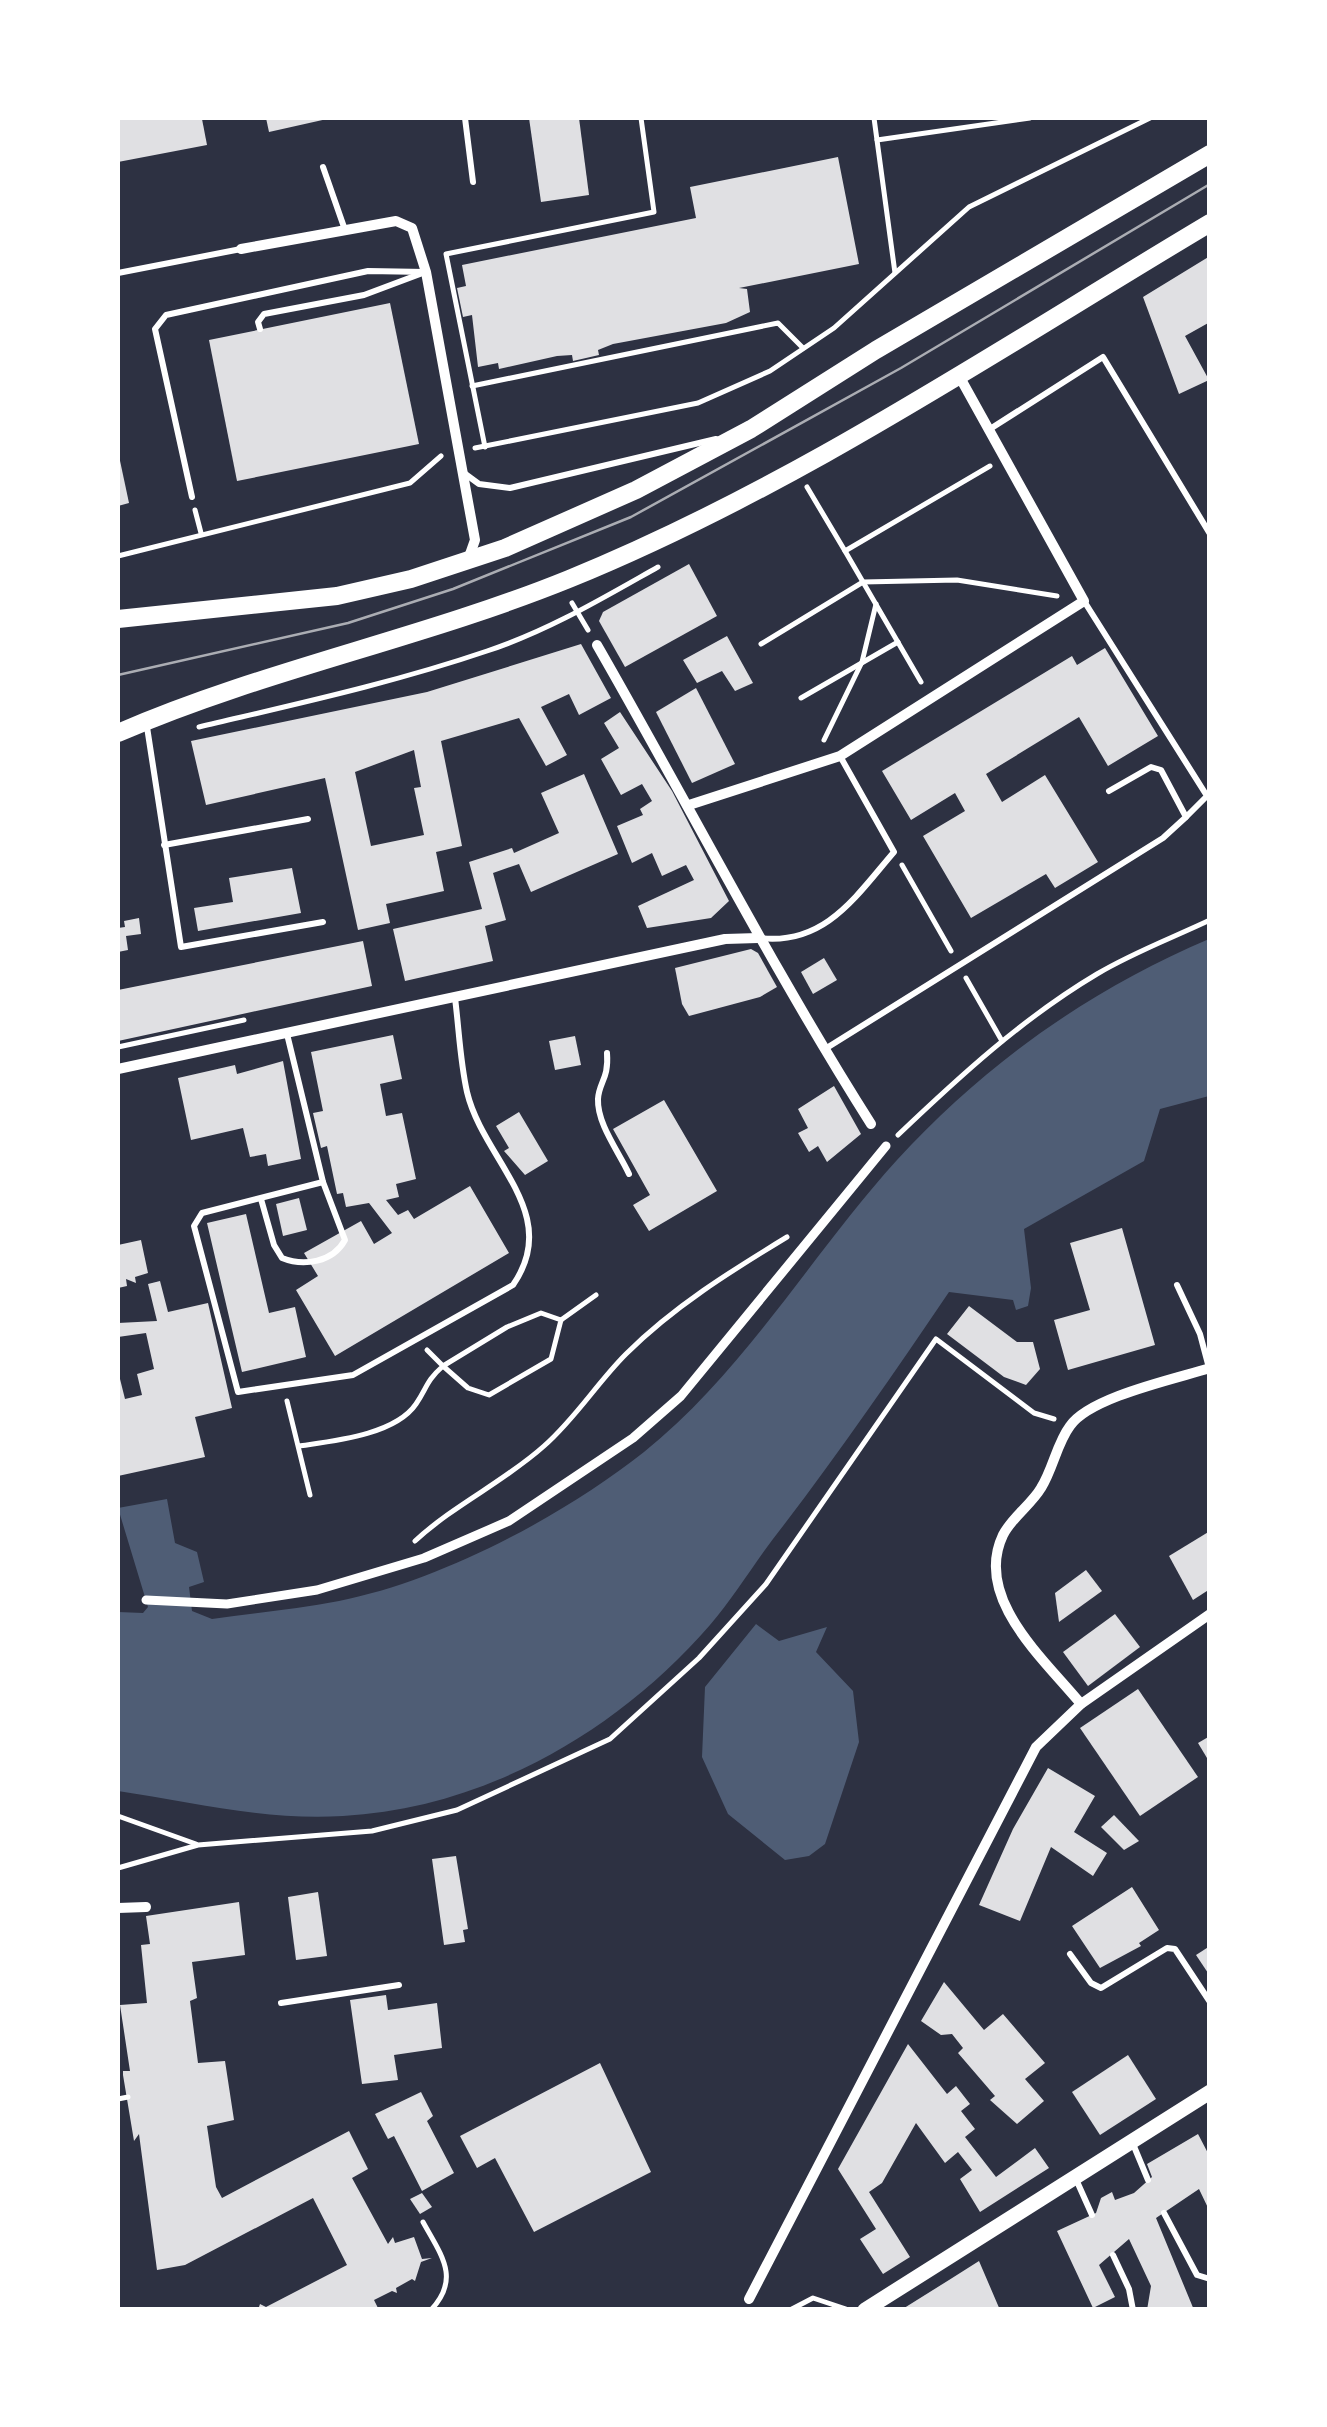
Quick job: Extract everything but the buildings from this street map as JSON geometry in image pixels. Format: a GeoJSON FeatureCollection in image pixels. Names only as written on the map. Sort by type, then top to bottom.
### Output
{"type":"FeatureCollection","features":[{"type":"Feature","properties":{"kind":"main road"},"geometry":{"type":"LineString","coordinates":[[118,619],[338,596],[466,561],[602,506],[751,429],[876,350],[1210,154]]}},
{"type":"Feature","properties":{"kind":"main road"},"geometry":{"type":"LineString","coordinates":[[118,733],[146,720],[464,618],[586,572],[796,470],[1210,223]]}},
{"type":"Feature","properties":{"kind":"street"},"geometry":{"type":"LineString","coordinates":[[241,249],[396,221],[412,228],[426,272],[476,548],[466,561]]}},
{"type":"Feature","properties":{"kind":"street"},"geometry":{"type":"LineString","coordinates":[[689,806],[809,763],[840,756],[1084,601],[958,374]]}},
{"type":"Feature","properties":{"kind":"street"},"geometry":{"type":"LineString","coordinates":[[597,645],[689,806],[758,938],[872,1124]]}},
{"type":"Feature","properties":{"kind":"street"},"geometry":{"type":"LineString","coordinates":[[118,1069],[725,939],[758,938]]}},
{"type":"Feature","properties":{"kind":"street"},"geometry":{"type":"LineString","coordinates":[[146,1600],[227,1604],[270,1599],[375,1575],[424,1558],[523,1512],[633,1438],[681,1396],[886,1146]]}},
{"type":"Feature","properties":{"kind":"street"},"geometry":{"type":"LineString","coordinates":[[1081,1704],[1012,1619],[997,1587],[994,1558],[1005,1530],[1047,1479],[1070,1425],[1093,1407],[1210,1368]]}},
{"type":"Feature","properties":{"kind":"street"},"geometry":{"type":"LineString","coordinates":[[749,2299],[1036,1747],[1081,1704],[1210,1614]]}},
{"type":"Feature","properties":{"kind":"street"},"geometry":{"type":"LineString","coordinates":[[118,1908],[146,1907]]}},
{"type":"Feature","properties":{"kind":"street"},"geometry":{"type":"LineString","coordinates":[[865,2310],[1210,2092]]}},
{"type":"Feature","properties":{"kind":"lane"},"geometry":{"type":"LineString","coordinates":[[464,118],[474,182]]}},
{"type":"Feature","properties":{"kind":"lane"},"geometry":{"type":"LineString","coordinates":[[323,167],[344,230]]}},
{"type":"Feature","properties":{"kind":"lane"},"geometry":{"type":"LineString","coordinates":[[118,273],[241,249]]}},
{"type":"Feature","properties":{"kind":"lane"},"geometry":{"type":"LineString","coordinates":[[192,497],[155,329],[158,320],[166,314],[368,272],[426,272]]}},
{"type":"Feature","properties":{"kind":"lane"},"geometry":{"type":"LineString","coordinates":[[260,329],[258,322],[264,314],[364,294],[426,272]]}},
{"type":"Feature","properties":{"kind":"lane"},"geometry":{"type":"LineString","coordinates":[[990,428],[1103,356],[1210,534]]}},
{"type":"Feature","properties":{"kind":"lane"},"geometry":{"type":"LineString","coordinates":[[459,470],[479,484],[510,488],[751,429]]}},
{"type":"Feature","properties":{"kind":"lane"},"geometry":{"type":"LineString","coordinates":[[824,1049],[1163,838],[1207,796],[1084,601]]}},
{"type":"Feature","properties":{"kind":"lane"},"geometry":{"type":"LineString","coordinates":[[146,720],[181,947],[322,922]]}},
{"type":"Feature","properties":{"kind":"lane"},"geometry":{"type":"LineString","coordinates":[[758,938],[792,938],[827,925],[840,916],[894,852],[840,756]]}},
{"type":"Feature","properties":{"kind":"lane"},"geometry":{"type":"LineString","coordinates":[[1109,791],[1151,767],[1161,770],[1186,817]]}},
{"type":"Feature","properties":{"kind":"lane"},"geometry":{"type":"LineString","coordinates":[[164,845],[308,819]]}},
{"type":"Feature","properties":{"kind":"lane"},"geometry":{"type":"LineString","coordinates":[[323,1182],[202,1214],[194,1226],[238,1392],[353,1375],[513,1285],[526,1266],[531,1248],[524,1206],[476,1119],[467,1092],[454,996]]}},
{"type":"Feature","properties":{"kind":"lane"},"geometry":{"type":"LineString","coordinates":[[261,1199],[282,1258],[314,1263],[342,1247],[346,1240],[323,1182],[288,1034]]}},
{"type":"Feature","properties":{"kind":"lane"},"geometry":{"type":"LineString","coordinates":[[607,1053],[609,1076],[598,1094],[600,1114],[630,1174]]}},
{"type":"Feature","properties":{"kind":"lane"},"geometry":{"type":"LineString","coordinates":[[1177,1285],[1210,1368]]}},
{"type":"Feature","properties":{"kind":"lane"},"geometry":{"type":"LineString","coordinates":[[1070,1954],[1091,1983],[1102,1988],[1168,1948],[1175,1949],[1210,2002]]}},
{"type":"Feature","properties":{"kind":"lane"},"geometry":{"type":"LineString","coordinates":[[282,2004],[399,1985]]}},
{"type":"Feature","properties":{"kind":"lane"},"geometry":{"type":"LineString","coordinates":[[1132,2142],[1148,2180]]}},
{"type":"Feature","properties":{"kind":"lane"},"geometry":{"type":"LineString","coordinates":[[1074,2176],[1092,2215]]}},
{"type":"Feature","properties":{"kind":"lane"},"geometry":{"type":"LineString","coordinates":[[1164,2213],[1198,2274],[1210,2279]]}},
{"type":"Feature","properties":{"kind":"lane"},"geometry":{"type":"LineString","coordinates":[[1113,2255],[1130,2289],[1133,2310]]}},
{"type":"Feature","properties":{"kind":"path"},"geometry":{"type":"LineString","coordinates":[[485,446],[446,254],[654,212],[642,118]]}},
{"type":"Feature","properties":{"kind":"path"},"geometry":{"type":"LineString","coordinates":[[874,118],[896,272]]}},
{"type":"Feature","properties":{"kind":"path"},"geometry":{"type":"LineString","coordinates":[[878,140],[1030,118]]}},
{"type":"Feature","properties":{"kind":"path"},"geometry":{"type":"LineString","coordinates":[[118,556],[410,483],[443,454],[698,404],[770,371],[854,313],[954,218],[979,202],[1150,118]]}},
{"type":"Feature","properties":{"kind":"path"},"geometry":{"type":"LineString","coordinates":[[472,386],[778,323],[803,348]]}},
{"type":"Feature","properties":{"kind":"path"},"geometry":{"type":"LineString","coordinates":[[845,551],[1006,457]]}},
{"type":"Feature","properties":{"kind":"path"},"geometry":{"type":"LineString","coordinates":[[808,487],[930,698]]}},
{"type":"Feature","properties":{"kind":"path"},"geometry":{"type":"LineString","coordinates":[[192,497],[202,534]]}},
{"type":"Feature","properties":{"kind":"path"},"geometry":{"type":"LineString","coordinates":[[761,644],[863,582],[957,580],[1084,601]]}},
{"type":"Feature","properties":{"kind":"path"},"geometry":{"type":"LineString","coordinates":[[572,603],[597,645]]}},
{"type":"Feature","properties":{"kind":"path"},"geometry":{"type":"LineString","coordinates":[[809,763],[830,732],[862,662],[876,604]]}},
{"type":"Feature","properties":{"kind":"path"},"geometry":{"type":"LineString","coordinates":[[802,698],[898,642]]}},
{"type":"Feature","properties":{"kind":"path"},"geometry":{"type":"LineString","coordinates":[[899,860],[910,880]]}},
{"type":"Feature","properties":{"kind":"path"},"geometry":{"type":"LineString","coordinates":[[886,1146],[955,1080],[1037,1013],[1100,972],[1210,920]]}},
{"type":"Feature","properties":{"kind":"path"},"geometry":{"type":"LineString","coordinates":[[412,1543],[458,1506],[514,1473],[549,1442],[627,1353],[690,1300],[789,1236]]}},
{"type":"Feature","properties":{"kind":"path"},"geometry":{"type":"LineString","coordinates":[[418,1341],[468,1388],[490,1395],[551,1359],[561,1320],[596,1295]]}},
{"type":"Feature","properties":{"kind":"path"},"geometry":{"type":"LineString","coordinates":[[299,1446],[337,1440],[395,1422],[416,1406],[425,1382],[443,1366],[507,1327],[541,1313],[561,1320]]}},
{"type":"Feature","properties":{"kind":"path"},"geometry":{"type":"LineString","coordinates":[[118,1868],[198,1845],[372,1831],[457,1810],[610,1740],[699,1658],[766,1584],[936,1339],[1034,1413],[1070,1425]]}},
{"type":"Feature","properties":{"kind":"path"},"geometry":{"type":"LineString","coordinates":[[282,1383],[310,1496]]}},
{"type":"Feature","properties":{"kind":"path"},"geometry":{"type":"LineString","coordinates":[[118,1816],[198,1845]]}},
{"type":"Feature","properties":{"kind":"path"},"geometry":{"type":"LineString","coordinates":[[118,2099],[128,2097]]}},
{"type":"Feature","properties":{"kind":"path"},"geometry":{"type":"LineString","coordinates":[[423,2222],[450,2271],[448,2286],[431,2310]]}},
{"type":"Feature","properties":{"kind":"path"},"geometry":{"type":"LineString","coordinates":[[790,2310],[813,2298],[849,2310]]}},
{"type":"Feature","properties":{"kind":"water"},"geometry":{"type":"Polygon","coordinates":[[[1209,939],[1209,1096],[1160,1109],[1144,1161],[1024,1229],[1031,1288],[1028,1306],[1016,1310],[1013,1300],[949,1292],[718,1615],[674,1663],[634,1698],[591,1730],[498,1780],[448,1798],[396,1810],[343,1816],[286,1816],[118,1791],[118,1612],[143,1613],[148,1607],[118,1508],[167,1499],[175,1543],[197,1552],[204,1582],[189,1587],[192,1611],[212,1619],[323,1604],[378,1591],[499,1543],[612,1476],[680,1420],[745,1350],[897,1160],[966,1092],[1081,1006],[1209,939]]]}},
{"type":"Feature","properties":{"kind":"water"},"geometry":{"type":"Polygon","coordinates":[[[756,1624],[779,1641],[827,1627],[816,1652],[853,1691],[859,1742],[825,1844],[809,1856],[785,1860],[728,1814],[702,1757],[705,1687],[756,1624]]]}},
{"type":"Feature","properties":{"kind":"tram line"},"geometry":{"type":"LineString","coordinates":[[118,675],[348,623],[453,589],[631,517],[901,368],[1210,184]]}}]}
